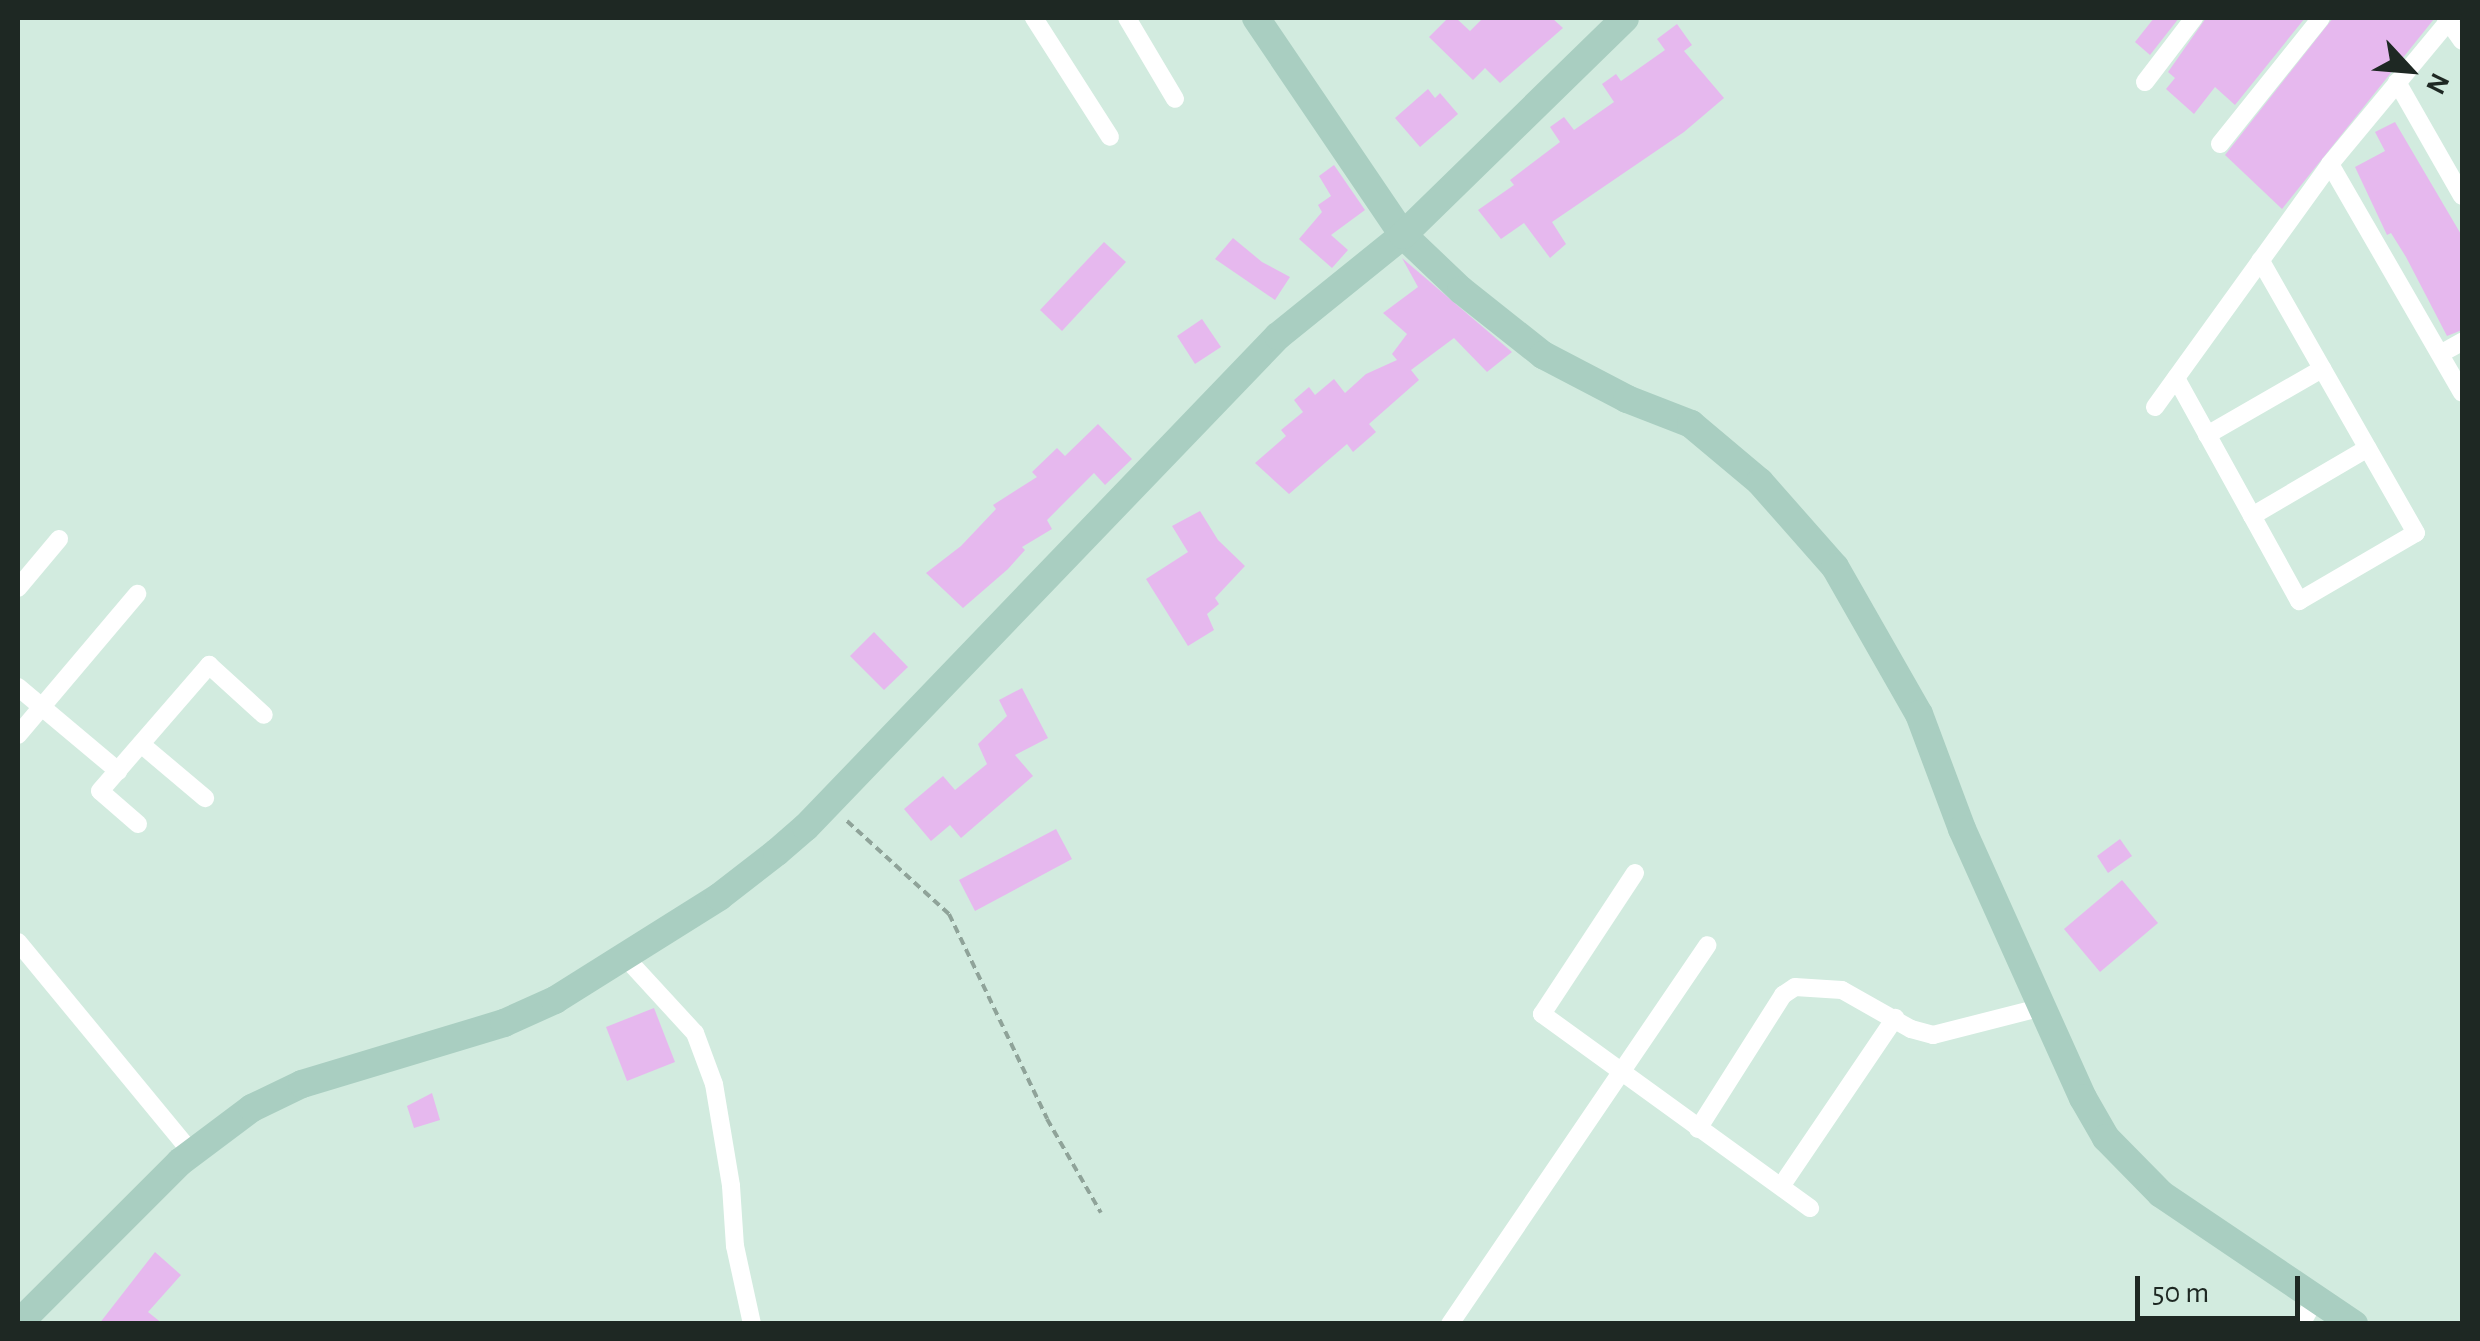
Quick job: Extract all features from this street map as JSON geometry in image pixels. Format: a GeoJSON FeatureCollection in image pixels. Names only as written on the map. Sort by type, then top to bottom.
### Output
{"type":"FeatureCollection","features":[{"type":"Feature","properties":{"kind":"street"},"geometry":{"type":"LineString","coordinates":[[1034,18],[1110,137]]}},
{"type":"Feature","properties":{"kind":"street"},"geometry":{"type":"LineString","coordinates":[[1127,18],[1175,99]]}},
{"type":"Feature","properties":{"kind":"street"},"geometry":{"type":"LineString","coordinates":[[1256,18],[1403,235],[1484,313],[1542,355],[1627,399],[1691,424],[1760,482],[1835,567],[1919,714],[1962,829],[2083,1098],[2123,1160],[2160,1194],[2318,1296],[2354,1324]]}},
{"type":"Feature","properties":{"kind":"street"},"geometry":{"type":"LineString","coordinates":[[18,1324],[103,1234],[191,1152],[273,1096],[346,1070],[504,1024],[555,1000],[719,897],[777,852],[828,804],[1278,336],[1403,235],[1625,18]]}},
{"type":"Feature","properties":{"kind":"street"},"geometry":{"type":"LineString","coordinates":[[2145,82],[2194,18]]}},
{"type":"Feature","properties":{"kind":"street"},"geometry":{"type":"LineString","coordinates":[[2220,144],[2321,18]]}},
{"type":"Feature","properties":{"kind":"street"},"geometry":{"type":"LineString","coordinates":[[2155,407],[2330,164],[2448,18],[2462,41]]}},
{"type":"Feature","properties":{"kind":"street"},"geometry":{"type":"LineString","coordinates":[[2397,82],[2462,196]]}},
{"type":"Feature","properties":{"kind":"street"},"geometry":{"type":"LineString","coordinates":[[2330,164],[2462,394]]}},
{"type":"Feature","properties":{"kind":"street"},"geometry":{"type":"LineString","coordinates":[[2176,378],[2299,601],[2416,533],[2260,260]]}},
{"type":"Feature","properties":{"kind":"street"},"geometry":{"type":"LineString","coordinates":[[2440,354],[2462,342]]}},
{"type":"Feature","properties":{"kind":"street"},"geometry":{"type":"LineString","coordinates":[[2207,435],[2322,369]]}},
{"type":"Feature","properties":{"kind":"street"},"geometry":{"type":"LineString","coordinates":[[2252,516],[2368,448]]}},
{"type":"Feature","properties":{"kind":"street"},"geometry":{"type":"LineString","coordinates":[[18,588],[59,539]]}},
{"type":"Feature","properties":{"kind":"street"},"geometry":{"type":"LineString","coordinates":[[18,735],[136,594]]}},
{"type":"Feature","properties":{"kind":"street"},"geometry":{"type":"LineString","coordinates":[[138,824],[100,791],[209,666],[264,715]]}},
{"type":"Feature","properties":{"kind":"street"},"geometry":{"type":"LineString","coordinates":[[18,687],[118,771]]}},
{"type":"Feature","properties":{"kind":"street"},"geometry":{"type":"LineString","coordinates":[[141,744],[205,798]]}},
{"type":"Feature","properties":{"kind":"street"},"geometry":{"type":"LineString","coordinates":[[1635,873],[1542,1014],[1698,1130],[1782,1184],[1810,1208]]}},
{"type":"Feature","properties":{"kind":"street"},"geometry":{"type":"LineString","coordinates":[[18,942],[191,1152]]}},
{"type":"Feature","properties":{"kind":"street"},"geometry":{"type":"LineString","coordinates":[[1450,1324],[1708,945]]}},
{"type":"Feature","properties":{"kind":"street"},"geometry":{"type":"LineString","coordinates":[[625,957],[695,1033],[714,1084],[731,1186],[735,1246],[752,1324]]}},
{"type":"Feature","properties":{"kind":"street"},"geometry":{"type":"LineString","coordinates":[[1698,1130],[1782,995],[1795,988],[1842,990],[1921,1034],[1933,1035],[2044,1008]]}},
{"type":"Feature","properties":{"kind":"street"},"geometry":{"type":"LineString","coordinates":[[1782,1184],[1895,1018]]}},
{"type":"Feature","properties":{"kind":"street"},"geometry":{"type":"LineString","coordinates":[[2301,1324],[2318,1296]]}},
{"type":"Feature","properties":{"kind":"path"},"geometry":{"type":"LineString","coordinates":[[828,804],[949,914],[1047,1118],[1101,1213]]}},
{"type":"Feature","properties":{"kind":"building"},"geometry":{"type":"Polygon","coordinates":[[[1448,18],[1456,18],[1470,31],[1483,18],[1552,18],[1563,28],[1500,83],[1485,68],[1473,80],[1429,37],[1448,18]]]}},
{"type":"Feature","properties":{"kind":"building"},"geometry":{"type":"Polygon","coordinates":[[[2154,18],[2179,18],[2150,55],[2135,42],[2154,18]]]}},
{"type":"Feature","properties":{"kind":"building"},"geometry":{"type":"Polygon","coordinates":[[[2206,18],[2305,18],[2235,105],[2215,87],[2194,114],[2166,89],[2175,78],[2168,72],[2206,18]]]}},
{"type":"Feature","properties":{"kind":"building"},"geometry":{"type":"Polygon","coordinates":[[[2333,18],[2434,19],[2282,209],[2225,155],[2333,18]]]}},
{"type":"Feature","properties":{"kind":"building"},"geometry":{"type":"Polygon","coordinates":[[[1677,24],[1692,45],[1684,51],[1724,98],[1684,132],[1552,222],[1566,244],[1550,258],[1524,223],[1501,239],[1478,210],[1514,185],[1510,180],[1560,142],[1550,127],[1564,117],[1574,130],[1614,102],[1602,84],[1616,74],[1621,81],[1665,50],[1657,39],[1677,24]]]}},
{"type":"Feature","properties":{"kind":"building"},"geometry":{"type":"Polygon","coordinates":[[[1428,89],[1435,98],[1440,93],[1458,114],[1420,147],[1395,118],[1428,89]]]}},
{"type":"Feature","properties":{"kind":"building"},"geometry":{"type":"Polygon","coordinates":[[[2395,122],[2462,236],[2462,330],[2447,336],[2406,257],[2391,233],[2387,235],[2355,167],[2385,151],[2375,132],[2395,122]]]}},
{"type":"Feature","properties":{"kind":"building"},"geometry":{"type":"Polygon","coordinates":[[[1334,165],[1365,210],[1331,235],[1348,250],[1332,268],[1299,239],[1322,212],[1318,205],[1331,196],[1319,176],[1334,165]]]}},
{"type":"Feature","properties":{"kind":"building"},"geometry":{"type":"Polygon","coordinates":[[[1233,238],[1262,262],[1290,277],[1275,300],[1215,259],[1233,238]]]}},
{"type":"Feature","properties":{"kind":"building"},"geometry":{"type":"Polygon","coordinates":[[[1104,242],[1126,262],[1062,331],[1040,310],[1104,242]]]}},
{"type":"Feature","properties":{"kind":"building"},"geometry":{"type":"Polygon","coordinates":[[[1402,258],[1512,352],[1487,372],[1454,338],[1411,370],[1419,380],[1369,424],[1376,432],[1353,452],[1347,444],[1289,494],[1255,463],[1286,436],[1281,430],[1303,412],[1294,400],[1309,387],[1315,395],[1334,379],[1345,393],[1366,374],[1397,360],[1392,354],[1407,334],[1383,313],[1418,287],[1402,258]]]}},
{"type":"Feature","properties":{"kind":"building"},"geometry":{"type":"Polygon","coordinates":[[[1202,319],[1221,347],[1195,364],[1177,336],[1202,319]]]}},
{"type":"Feature","properties":{"kind":"building"},"geometry":{"type":"Polygon","coordinates":[[[1098,424],[1132,459],[1105,485],[1094,473],[1047,520],[1052,529],[1022,547],[1025,550],[1008,569],[963,608],[926,573],[961,546],[996,509],[993,505],[1037,477],[1032,472],[1057,448],[1065,456],[1098,424]]]}},
{"type":"Feature","properties":{"kind":"building"},"geometry":{"type":"Polygon","coordinates":[[[1200,511],[1218,540],[1245,566],[1215,598],[1219,604],[1207,614],[1214,630],[1188,646],[1146,579],[1188,552],[1172,526],[1200,511]]]}},
{"type":"Feature","properties":{"kind":"building"},"geometry":{"type":"Polygon","coordinates":[[[874,632],[908,667],[884,690],[850,656],[874,632]]]}},
{"type":"Feature","properties":{"kind":"building"},"geometry":{"type":"Polygon","coordinates":[[[1022,688],[1048,738],[1015,755],[1033,776],[961,838],[950,825],[931,841],[904,809],[943,776],[955,790],[987,764],[978,744],[1007,716],[999,700],[1022,688]]]}},
{"type":"Feature","properties":{"kind":"building"},"geometry":{"type":"Polygon","coordinates":[[[1056,829],[1072,859],[975,911],[959,880],[1056,829]]]}},
{"type":"Feature","properties":{"kind":"building"},"geometry":{"type":"Polygon","coordinates":[[[2120,839],[2132,856],[2108,873],[2097,856],[2120,839]]]}},
{"type":"Feature","properties":{"kind":"building"},"geometry":{"type":"Polygon","coordinates":[[[2122,880],[2158,923],[2100,972],[2064,929],[2122,880]]]}},
{"type":"Feature","properties":{"kind":"building"},"geometry":{"type":"Polygon","coordinates":[[[654,1008],[675,1062],[627,1081],[606,1027],[654,1008]]]}},
{"type":"Feature","properties":{"kind":"building"},"geometry":{"type":"Polygon","coordinates":[[[432,1093],[440,1120],[414,1128],[407,1106],[432,1093]]]}},
{"type":"Feature","properties":{"kind":"building"},"geometry":{"type":"Polygon","coordinates":[[[155,1252],[181,1275],[148,1312],[163,1324],[99,1324],[155,1252]]]}}]}
